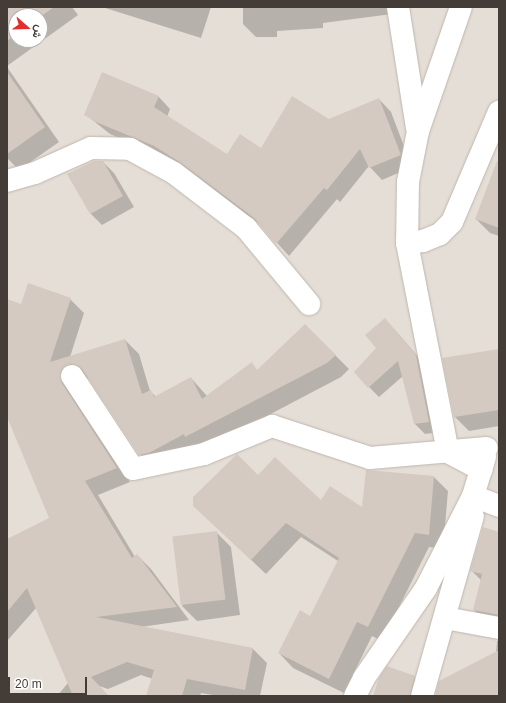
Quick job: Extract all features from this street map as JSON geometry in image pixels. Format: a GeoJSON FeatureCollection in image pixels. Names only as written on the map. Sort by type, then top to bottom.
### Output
{"type":"FeatureCollection","features":[{"type":"Feature","properties":{"kind":"street"},"geometry":{"type":"LineString","coordinates":[[398,7],[418,131]]}},
{"type":"Feature","properties":{"kind":"street"},"geometry":{"type":"LineString","coordinates":[[448,452],[408,243],[408,182],[418,131],[461,7]]}},
{"type":"Feature","properties":{"kind":"street"},"geometry":{"type":"LineString","coordinates":[[408,243],[423,241],[440,234],[452,222],[499,112]]}},
{"type":"Feature","properties":{"kind":"street"},"geometry":{"type":"LineString","coordinates":[[7,181],[36,172],[91,148],[130,149],[174,173],[246,228],[309,304]]}},
{"type":"Feature","properties":{"kind":"street"},"geometry":{"type":"LineString","coordinates":[[72,376],[133,469],[204,454],[272,426],[370,458],[448,452],[493,446]]}},
{"type":"Feature","properties":{"kind":"street"},"geometry":{"type":"LineString","coordinates":[[422,696],[445,618],[482,470],[493,446]]}},
{"type":"Feature","properties":{"kind":"street"},"geometry":{"type":"LineString","coordinates":[[448,452],[482,470]]}},
{"type":"Feature","properties":{"kind":"street"},"geometry":{"type":"LineString","coordinates":[[475,498],[499,506]]}},
{"type":"Feature","properties":{"kind":"street"},"geometry":{"type":"LineString","coordinates":[[355,696],[364,678],[426,588],[475,498]]}},
{"type":"Feature","properties":{"kind":"street"},"geometry":{"type":"LineString","coordinates":[[445,618],[499,628]]}},
{"type":"Feature","properties":{"kind":"shaded area"},"geometry":{"type":"Polygon","coordinates":[[[7,7],[499,7],[499,696],[7,696],[7,7]]]}},
{"type":"Feature","properties":{"kind":"building"},"geometry":{"type":"Polygon","coordinates":[[[7,7],[54,7],[48,11],[48,8],[8,8],[7,41],[7,7]]]}},
{"type":"Feature","properties":{"kind":"building"},"geometry":{"type":"Polygon","coordinates":[[[7,72],[45,127],[7,154],[7,72]]]}},
{"type":"Feature","properties":{"kind":"building"},"geometry":{"type":"Polygon","coordinates":[[[102,72],[159,96],[154,107],[227,154],[240,134],[261,148],[292,96],[329,119],[379,98],[401,155],[369,168],[360,149],[327,190],[324,188],[276,244],[254,218],[181,163],[154,146],[96,122],[84,115],[102,72]]]}},
{"type":"Feature","properties":{"kind":"building"},"geometry":{"type":"Polygon","coordinates":[[[94,161],[103,161],[123,196],[90,214],[67,174],[94,161]]]}},
{"type":"Feature","properties":{"kind":"building"},"geometry":{"type":"Polygon","coordinates":[[[497,161],[499,162],[499,228],[475,219],[497,161]]]}},
{"type":"Feature","properties":{"kind":"building"},"geometry":{"type":"Polygon","coordinates":[[[28,283],[71,298],[50,362],[125,339],[142,394],[151,390],[154,397],[191,377],[202,399],[252,362],[257,370],[305,324],[336,355],[327,363],[185,437],[184,434],[149,453],[139,455],[82,369],[71,364],[61,371],[62,383],[117,468],[85,481],[132,558],[137,554],[177,607],[96,617],[253,648],[245,690],[187,679],[182,696],[146,696],[154,670],[127,662],[91,677],[109,696],[73,696],[27,588],[7,612],[7,539],[49,518],[7,417],[7,299],[21,304],[28,283]]]}},
{"type":"Feature","properties":{"kind":"building"},"geometry":{"type":"Polygon","coordinates":[[[385,318],[416,355],[429,422],[414,424],[398,361],[368,388],[354,372],[376,348],[365,335],[385,318]]]}},
{"type":"Feature","properties":{"kind":"building"},"geometry":{"type":"Polygon","coordinates":[[[499,349],[499,410],[454,417],[442,358],[499,349]]]}},
{"type":"Feature","properties":{"kind":"building"},"geometry":{"type":"Polygon","coordinates":[[[237,454],[258,475],[275,457],[321,500],[330,486],[362,507],[366,470],[434,476],[429,535],[415,533],[368,627],[357,622],[329,679],[278,653],[300,610],[310,616],[339,558],[286,523],[251,560],[193,506],[193,497],[237,454]]]}},
{"type":"Feature","properties":{"kind":"building"},"geometry":{"type":"Polygon","coordinates":[[[483,527],[499,532],[499,615],[473,610],[482,574],[470,571],[483,527]]]}},
{"type":"Feature","properties":{"kind":"building"},"geometry":{"type":"Polygon","coordinates":[[[217,531],[225,599],[181,605],[172,536],[217,531]]]}},
{"type":"Feature","properties":{"kind":"building"},"geometry":{"type":"Polygon","coordinates":[[[499,650],[499,696],[435,696],[439,681],[499,650]]]}},
{"type":"Feature","properties":{"kind":"building"},"geometry":{"type":"Polygon","coordinates":[[[387,666],[415,676],[410,696],[373,696],[379,678],[387,666]]]}}]}
